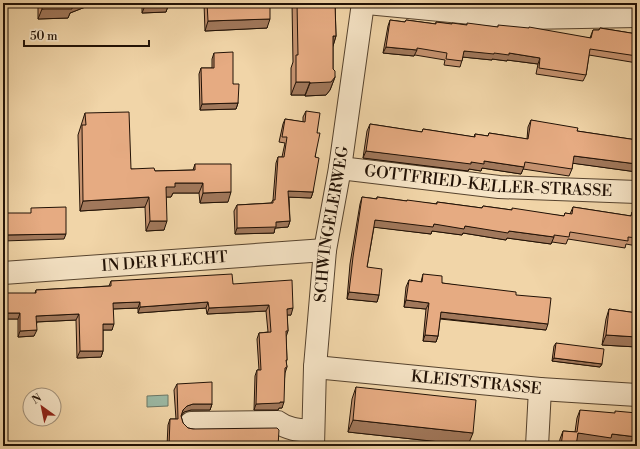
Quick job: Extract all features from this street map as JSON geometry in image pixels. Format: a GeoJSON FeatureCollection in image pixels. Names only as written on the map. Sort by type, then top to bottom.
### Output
{"type":"FeatureCollection","features":[{"type":"Feature","properties":{"kind":"street","name":"SCHWINGELERWEG"},"geometry":{"type":"LineString","coordinates":[[313,438],[316,367],[325,250],[340,168],[363,3]]}},
{"type":"Feature","properties":{"kind":"street"},"geometry":{"type":"LineString","coordinates":[[367,3],[525,18],[637,16]]}},
{"type":"Feature","properties":{"kind":"street","name":"GOTTFRIED-KELLER-STRASSE"},"geometry":{"type":"LineString","coordinates":[[340,168],[499,187],[637,192]]}},
{"type":"Feature","properties":{"kind":"street","name":"IN DER FLECHT"},"geometry":{"type":"LineString","coordinates":[[3,273],[325,250]]}},
{"type":"Feature","properties":{"kind":"street","name":"KLEISTSTRASSE"},"geometry":{"type":"LineString","coordinates":[[316,367],[540,389],[637,395]]}},
{"type":"Feature","properties":{"kind":"street"},"geometry":{"type":"LineString","coordinates":[[537,446],[540,389]]}},
{"type":"Feature","properties":{"kind":"street"},"geometry":{"type":"LineString","coordinates":[[191,423],[278,422],[284,427],[313,438]]}},
{"type":"Feature","properties":{"kind":"shaded area"},"geometry":{"type":"Polygon","coordinates":[[[168,395],[168,406],[147,407],[147,396],[168,395]]]}},
{"type":"Feature","properties":{"kind":"building"},"geometry":{"type":"Polygon","coordinates":[[[42,3],[75,3],[72,4],[72,9],[42,9],[42,3]]]}},
{"type":"Feature","properties":{"kind":"building"},"geometry":{"type":"Polygon","coordinates":[[[207,3],[270,3],[270,19],[208,21],[207,3]]]}},
{"type":"Feature","properties":{"kind":"building"},"geometry":{"type":"Polygon","coordinates":[[[297,3],[335,3],[336,36],[333,36],[333,69],[335,71],[335,77],[331,82],[296,82],[296,55],[298,55],[297,3]]]}},
{"type":"Feature","properties":{"kind":"building"},"geometry":{"type":"Polygon","coordinates":[[[390,20],[405,22],[406,20],[436,24],[436,22],[467,25],[467,23],[498,27],[498,25],[529,27],[591,38],[593,30],[599,30],[600,28],[637,34],[637,56],[590,49],[586,75],[539,68],[540,58],[509,53],[509,55],[464,51],[462,61],[446,59],[447,53],[417,48],[417,50],[386,47],[390,20]]]}},
{"type":"Feature","properties":{"kind":"building"},"geometry":{"type":"Polygon","coordinates":[[[233,52],[233,84],[239,84],[238,103],[202,104],[201,68],[214,68],[214,53],[233,52]]]}},
{"type":"Feature","properties":{"kind":"building"},"geometry":{"type":"Polygon","coordinates":[[[306,111],[320,113],[317,133],[320,133],[315,157],[319,158],[313,192],[288,191],[290,221],[276,222],[276,227],[237,228],[237,205],[273,203],[273,200],[275,200],[278,157],[284,157],[287,137],[282,137],[285,119],[305,122],[306,111]]]}},
{"type":"Feature","properties":{"kind":"building"},"geometry":{"type":"Polygon","coordinates":[[[129,112],[131,169],[154,168],[155,171],[195,170],[195,164],[231,164],[231,192],[203,193],[203,183],[175,183],[175,187],[166,187],[167,221],[150,221],[149,197],[83,201],[82,125],[86,125],[85,113],[129,112]]]}},
{"type":"Feature","properties":{"kind":"building"},"geometry":{"type":"Polygon","coordinates":[[[531,120],[578,128],[577,131],[637,140],[637,164],[574,156],[572,169],[525,162],[524,167],[484,161],[484,164],[471,162],[471,164],[366,151],[370,124],[422,132],[423,129],[475,137],[475,134],[488,136],[489,133],[528,139],[531,120]]]}},
{"type":"Feature","properties":{"kind":"building"},"geometry":{"type":"Polygon","coordinates":[[[362,197],[377,199],[377,197],[437,204],[437,202],[482,208],[483,206],[512,210],[512,208],[564,216],[565,213],[572,214],[573,207],[631,216],[632,212],[637,213],[637,238],[628,237],[628,241],[570,232],[569,237],[554,235],[554,237],[509,231],[508,233],[465,226],[464,229],[434,224],[433,227],[375,220],[367,267],[382,269],[379,295],[349,292],[362,197]]]}},
{"type":"Feature","properties":{"kind":"building"},"geometry":{"type":"Polygon","coordinates":[[[3,202],[5,202],[5,213],[31,213],[31,208],[66,207],[66,234],[3,235],[3,202]]]}},
{"type":"Feature","properties":{"kind":"building"},"geometry":{"type":"Polygon","coordinates":[[[232,274],[233,284],[292,280],[293,308],[287,309],[287,367],[285,368],[284,402],[256,404],[257,370],[261,370],[259,333],[271,332],[269,305],[209,308],[208,302],[140,307],[140,302],[113,303],[114,324],[103,324],[103,351],[80,351],[79,314],[36,316],[37,330],[20,331],[20,313],[3,313],[3,293],[36,293],[36,290],[111,286],[111,281],[232,274]]]}},
{"type":"Feature","properties":{"kind":"building"},"geometry":{"type":"Polygon","coordinates":[[[423,274],[442,276],[442,283],[516,292],[516,295],[551,298],[548,324],[441,312],[438,336],[425,335],[429,303],[406,300],[409,280],[422,282],[423,274]]]}},
{"type":"Feature","properties":{"kind":"building"},"geometry":{"type":"Polygon","coordinates":[[[609,309],[637,313],[637,337],[606,335],[609,309]]]}},
{"type":"Feature","properties":{"kind":"building"},"geometry":{"type":"Polygon","coordinates":[[[556,343],[604,349],[602,364],[554,358],[556,343]]]}},
{"type":"Feature","properties":{"kind":"building"},"geometry":{"type":"Polygon","coordinates":[[[212,382],[212,404],[193,404],[187,406],[183,410],[181,416],[183,423],[188,428],[277,428],[279,430],[278,446],[208,444],[208,446],[169,446],[170,419],[178,419],[177,384],[212,382]]]}},
{"type":"Feature","properties":{"kind":"building"},"geometry":{"type":"Polygon","coordinates":[[[356,387],[476,400],[473,433],[353,420],[356,387]]]}},
{"type":"Feature","properties":{"kind":"building"},"geometry":{"type":"Polygon","coordinates":[[[580,410],[637,413],[637,437],[612,434],[611,438],[578,433],[576,446],[561,446],[563,431],[577,432],[580,410]]]}}]}
